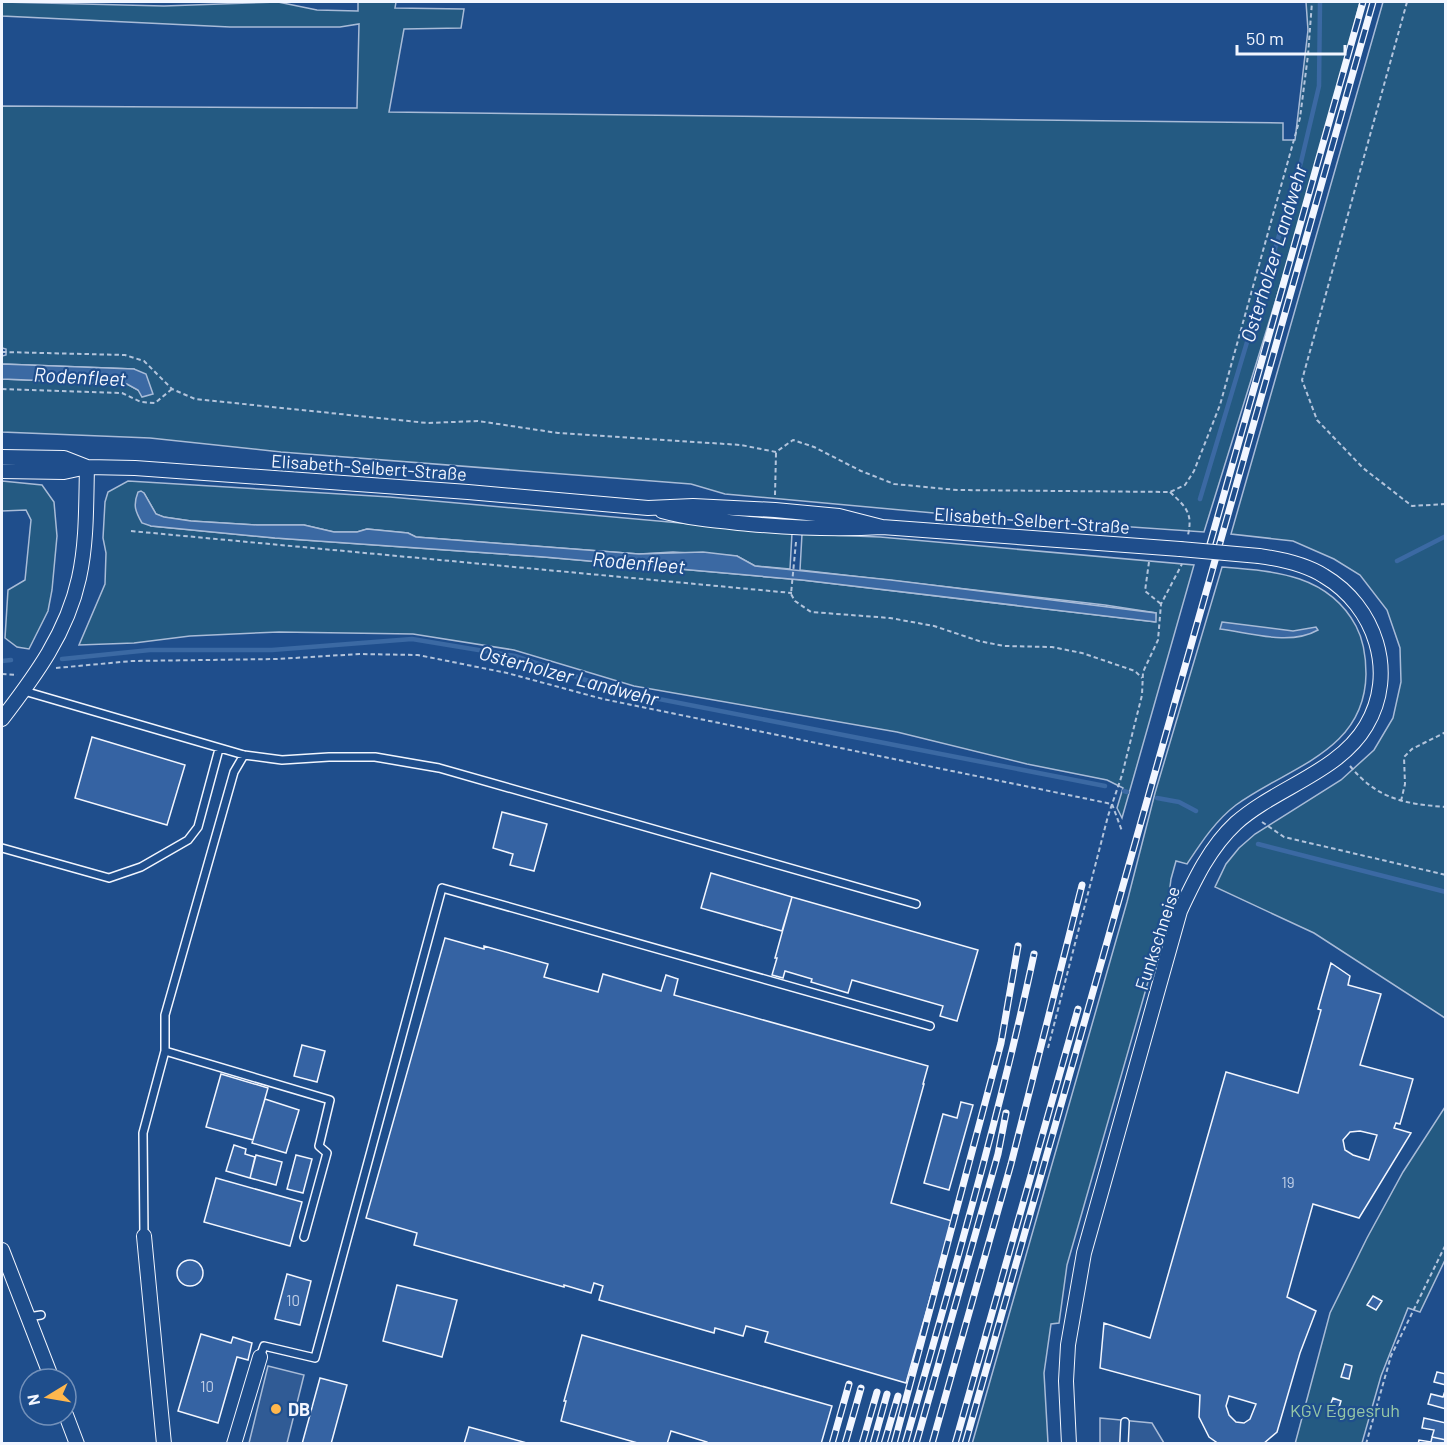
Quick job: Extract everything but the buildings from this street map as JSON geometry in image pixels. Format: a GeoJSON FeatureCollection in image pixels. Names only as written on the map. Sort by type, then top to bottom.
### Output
{"type":"FeatureCollection","features":[{"type":"Feature","properties":{"kind":"street","name":"Elisabeth-Selbert-Straße"},"geometry":{"type":"LineString","coordinates":[[2,457],[64,458],[87,467]]}},
{"type":"Feature","properties":{"kind":"street","name":"Elisabeth-Selbert-Straße"},"geometry":{"type":"LineString","coordinates":[[2,471],[64,472],[87,467],[135,468],[468,492],[648,508],[693,506],[775,510],[839,516],[882,527]]}},
{"type":"Feature","properties":{"kind":"street"},"geometry":{"type":"LineString","coordinates":[[2,719],[34,677],[58,636],[70,608],[79,579],[84,547],[87,467]]}},
{"type":"Feature","properties":{"kind":"street","name":"Elisabeth-Selbert-Straße"},"geometry":{"type":"LineString","coordinates":[[648,508],[691,519],[798,529],[838,530],[882,527],[1180,549]]}},
{"type":"Feature","properties":{"kind":"street","name":"Funkschneise"},"geometry":{"type":"LineString","coordinates":[[1069,1443],[1066,1381],[1068,1345],[1084,1253],[1180,910],[1200,869],[1221,839],[1254,810],[1342,755],[1366,726],[1376,703],[1380,674],[1378,647],[1370,624],[1340,586],[1323,574],[1283,560],[1180,549]]}},
{"type":"Feature","properties":{"kind":"street"},"geometry":{"type":"LineString","coordinates":[[144,1236],[164,1443]]}},
{"type":"Feature","properties":{"kind":"street"},"geometry":{"type":"LineString","coordinates":[[2,1250],[34,1316],[49,1367]]}},
{"type":"Feature","properties":{"kind":"street"},"geometry":{"type":"LineString","coordinates":[[234,1443],[261,1357]]}},
{"type":"Feature","properties":{"kind":"street"},"geometry":{"type":"LineString","coordinates":[[71,1427],[77,1443]]}},
{"type":"Feature","properties":{"kind":"lane"},"geometry":{"type":"LineString","coordinates":[[24,691],[244,755],[282,760],[375,757],[439,768],[916,904]]}},
{"type":"Feature","properties":{"kind":"lane"},"geometry":{"type":"LineString","coordinates":[[2,848],[109,878],[141,867],[188,840],[198,827],[219,748]]}},
{"type":"Feature","properties":{"kind":"lane"},"geometry":{"type":"LineString","coordinates":[[144,1236],[143,1132],[165,1051],[165,1016],[234,772],[244,755]]}},
{"type":"Feature","properties":{"kind":"lane"},"geometry":{"type":"LineString","coordinates":[[261,1357],[264,1346],[315,1358],[442,888],[930,1026]]}},
{"type":"Feature","properties":{"kind":"lane"},"geometry":{"type":"LineString","coordinates":[[165,1051],[330,1100],[319,1146],[327,1153],[304,1237]]}},
{"type":"Feature","properties":{"kind":"lane"},"geometry":{"type":"LineString","coordinates":[[1124,1443],[1125,1422]]}},
{"type":"Feature","properties":{"kind":"path"},"geometry":{"type":"LineString","coordinates":[[2,352],[125,355],[144,360],[172,389],[195,399],[427,423],[478,420],[558,433],[741,445],[776,452],[793,440],[814,447],[861,471],[894,484],[957,490],[1170,492],[1185,485],[1194,471],[1220,405],[1300,118],[1312,2]]}},
{"type":"Feature","properties":{"kind":"path"},"geometry":{"type":"LineString","coordinates":[[1407,2],[1302,380],[1317,420],[1363,468],[1412,506],[1446,504]]}},
{"type":"Feature","properties":{"kind":"path"},"geometry":{"type":"LineString","coordinates":[[2,389],[122,393],[141,402],[154,403],[172,389]]}},
{"type":"Feature","properties":{"kind":"path"},"geometry":{"type":"LineString","coordinates":[[775,510],[776,452]]}},
{"type":"Feature","properties":{"kind":"path"},"geometry":{"type":"LineString","coordinates":[[131,531],[792,592]]}},
{"type":"Feature","properties":{"kind":"path"},"geometry":{"type":"LineString","coordinates":[[1048,1048],[1112,804],[1122,775],[1142,695],[1143,672],[1158,640],[1161,604],[1145,591],[1151,547]]}},
{"type":"Feature","properties":{"kind":"path"},"geometry":{"type":"LineString","coordinates":[[794,567],[792,592],[795,601],[811,612],[890,618],[934,626],[979,641],[1004,646],[1053,647],[1082,653],[1134,671],[1143,680]]}},
{"type":"Feature","properties":{"kind":"path"},"geometry":{"type":"LineString","coordinates":[[34,677],[57,668],[132,661],[277,659],[360,654],[418,655],[507,673],[603,699],[1112,804]]}},
{"type":"Feature","properties":{"kind":"path"},"geometry":{"type":"LineString","coordinates":[[1401,801],[1405,784],[1404,757],[1412,749],[1446,732]]}},
{"type":"Feature","properties":{"kind":"path"},"geometry":{"type":"LineString","coordinates":[[1342,755],[1363,782],[1401,801],[1446,807]]}},
{"type":"Feature","properties":{"kind":"path"},"geometry":{"type":"LineString","coordinates":[[1112,804],[1122,831]]}},
{"type":"Feature","properties":{"kind":"path"},"geometry":{"type":"LineString","coordinates":[[1254,810],[1262,823],[1284,837],[1446,875]]}},
{"type":"Feature","properties":{"kind":"path"},"geometry":{"type":"LineString","coordinates":[[1366,1443],[1392,1356],[1446,1244]]}},
{"type":"Feature","properties":{"kind":"green space"},"geometry":{"type":"Polygon","coordinates":[[[2,2],[164,6],[278,2],[317,10],[358,11],[358,2],[396,2],[395,8],[464,9],[461,28],[404,29],[389,112],[1283,123],[1283,140],[1295,140],[1308,30],[1306,2],[1360,2],[1322,151],[1204,532],[956,515],[725,494],[691,484],[281,452],[150,438],[2,432],[2,379],[127,384],[138,390],[134,369],[2,364],[2,356],[6,355],[6,349],[2,348],[2,106],[357,108],[359,24],[340,27],[230,27],[2,16],[2,2]]]}},
{"type":"Feature","properties":{"kind":"green space"},"geometry":{"type":"Polygon","coordinates":[[[1383,2],[1445,2],[1445,1018],[1314,933],[1215,887],[1226,864],[1255,834],[1341,780],[1374,750],[1393,718],[1401,682],[1400,648],[1387,610],[1360,575],[1334,559],[1293,541],[1231,534],[1383,2]]]}},
{"type":"Feature","properties":{"kind":"green space"},"geometry":{"type":"Polygon","coordinates":[[[2,481],[42,485],[54,502],[57,536],[52,590],[48,611],[29,649],[17,647],[5,638],[8,590],[25,580],[31,520],[26,510],[2,511],[2,481]]]}},
{"type":"Feature","properties":{"kind":"green space"},"geometry":{"type":"Polygon","coordinates":[[[128,481],[390,497],[792,533],[790,569],[755,566],[737,556],[673,552],[639,554],[416,537],[408,533],[367,529],[357,532],[334,532],[304,525],[191,521],[156,514],[144,493],[151,526],[802,580],[1155,622],[1156,613],[1105,605],[800,570],[802,534],[880,537],[1194,565],[1122,818],[1117,808],[1123,788],[1107,780],[1027,764],[897,732],[634,686],[514,650],[413,634],[279,632],[79,645],[105,584],[106,553],[103,538],[105,502],[108,492],[128,481]]]}},
{"type":"Feature","properties":{"kind":"green space"},"geometry":{"type":"Polygon","coordinates":[[[1222,567],[1298,578],[1331,595],[1344,609],[1361,637],[1366,668],[1362,700],[1353,722],[1338,740],[1300,767],[1228,811],[1203,840],[1187,864],[1176,861],[1171,879],[1166,919],[1067,1265],[1059,1323],[1051,1324],[1044,1373],[1048,1443],[972,1444],[1127,902],[1155,793],[1222,567]]]}},
{"type":"Feature","properties":{"kind":"green space","name":"KGV Eggesruh"},"geometry":{"type":"Polygon","coordinates":[[[1445,1107],[1445,1260],[1420,1312],[1408,1308],[1381,1376],[1362,1443],[1295,1444],[1330,1313],[1403,1172],[1445,1107]]]}},
{"type":"Feature","properties":{"kind":"shaded area","name":"DB"},"geometry":{"type":"Polygon","coordinates":[[[268,1366],[304,1375],[287,1443],[249,1443],[268,1366]]]}},
{"type":"Feature","properties":{"kind":"shaded area"},"geometry":{"type":"Polygon","coordinates":[[[1100,1418],[1152,1423],[1164,1443],[1100,1443],[1100,1418]]]}},
{"type":"Feature","properties":{"kind":"water"},"geometry":{"type":"Polygon","coordinates":[[[2,364],[134,369],[146,374],[153,394],[142,397],[138,390],[127,384],[2,379],[2,364]]]}},
{"type":"Feature","properties":{"kind":"water"},"geometry":{"type":"Polygon","coordinates":[[[141,491],[156,514],[191,521],[304,525],[334,532],[357,532],[367,529],[408,533],[416,537],[639,554],[703,552],[737,556],[755,566],[891,580],[1156,613],[1156,622],[802,580],[151,526],[142,523],[136,511],[136,497],[141,491]]]}},
{"type":"Feature","properties":{"kind":"water"},"geometry":{"type":"Polygon","coordinates":[[[1222,622],[1293,631],[1316,627],[1318,630],[1295,637],[1270,637],[1220,629],[1222,622]]]}},
{"type":"Feature","properties":{"kind":"waterway","name":"Osterholzer Landwehr"},"geometry":{"type":"LineString","coordinates":[[1200,499],[1301,162],[1319,86],[1320,2]]}},
{"type":"Feature","properties":{"kind":"waterway","name":"Rodenfleet"},"geometry":{"type":"LineString","coordinates":[[1397,561],[1446,536]]}},
{"type":"Feature","properties":{"kind":"waterway","name":"Osterholzer Landwehr"},"geometry":{"type":"LineString","coordinates":[[62,659],[150,650],[272,650],[412,639],[515,656],[618,691],[1105,786]]}},
{"type":"Feature","properties":{"kind":"waterway","name":"Osterholzer Landwehr"},"geometry":{"type":"LineString","coordinates":[[2,661],[11,660]]}},
{"type":"Feature","properties":{"kind":"waterway"},"geometry":{"type":"LineString","coordinates":[[1157,798],[1179,802],[1196,811]]}},
{"type":"Feature","properties":{"kind":"waterway"},"geometry":{"type":"LineString","coordinates":[[1258,844],[1446,892]]}},
{"type":"Feature","properties":{"kind":"railway"},"geometry":{"type":"LineString","coordinates":[[1210,544],[1363,2]]}},
{"type":"Feature","properties":{"kind":"railway"},"geometry":{"type":"LineString","coordinates":[[965,1444],[1373,2]]}},
{"type":"Feature","properties":{"kind":"railway"},"geometry":{"type":"LineString","coordinates":[[932,1444],[1011,1164],[1082,885]]}},
{"type":"Feature","properties":{"kind":"railway"},"geometry":{"type":"LineString","coordinates":[[894,1444],[1001,1043],[1018,946]]}},
{"type":"Feature","properties":{"kind":"railway"},"geometry":{"type":"LineString","coordinates":[[905,1444],[990,1139],[1034,954]]}},
{"type":"Feature","properties":{"kind":"railway"},"geometry":{"type":"LineString","coordinates":[[955,1444],[1078,1009]]}},
{"type":"Feature","properties":{"kind":"railway"},"geometry":{"type":"LineString","coordinates":[[916,1444],[998,1154],[1006,1113]]}},
{"type":"Feature","properties":{"kind":"railway"},"geometry":{"type":"LineString","coordinates":[[832,1444],[849,1384]]}},
{"type":"Feature","properties":{"kind":"railway"},"geometry":{"type":"LineString","coordinates":[[845,1444],[861,1388]]}},
{"type":"Feature","properties":{"kind":"railway"},"geometry":{"type":"LineString","coordinates":[[862,1444],[877,1392]]}},
{"type":"Feature","properties":{"kind":"railway"},"geometry":{"type":"LineString","coordinates":[[873,1444],[887,1394]]}},
{"type":"Feature","properties":{"kind":"railway"},"geometry":{"type":"LineString","coordinates":[[884,1444],[898,1396]]}},
{"type":"Feature","properties":{"kind":"place","name":"DB"},"geometry":{"type":"Point","coordinates":[276,1409]}}]}
